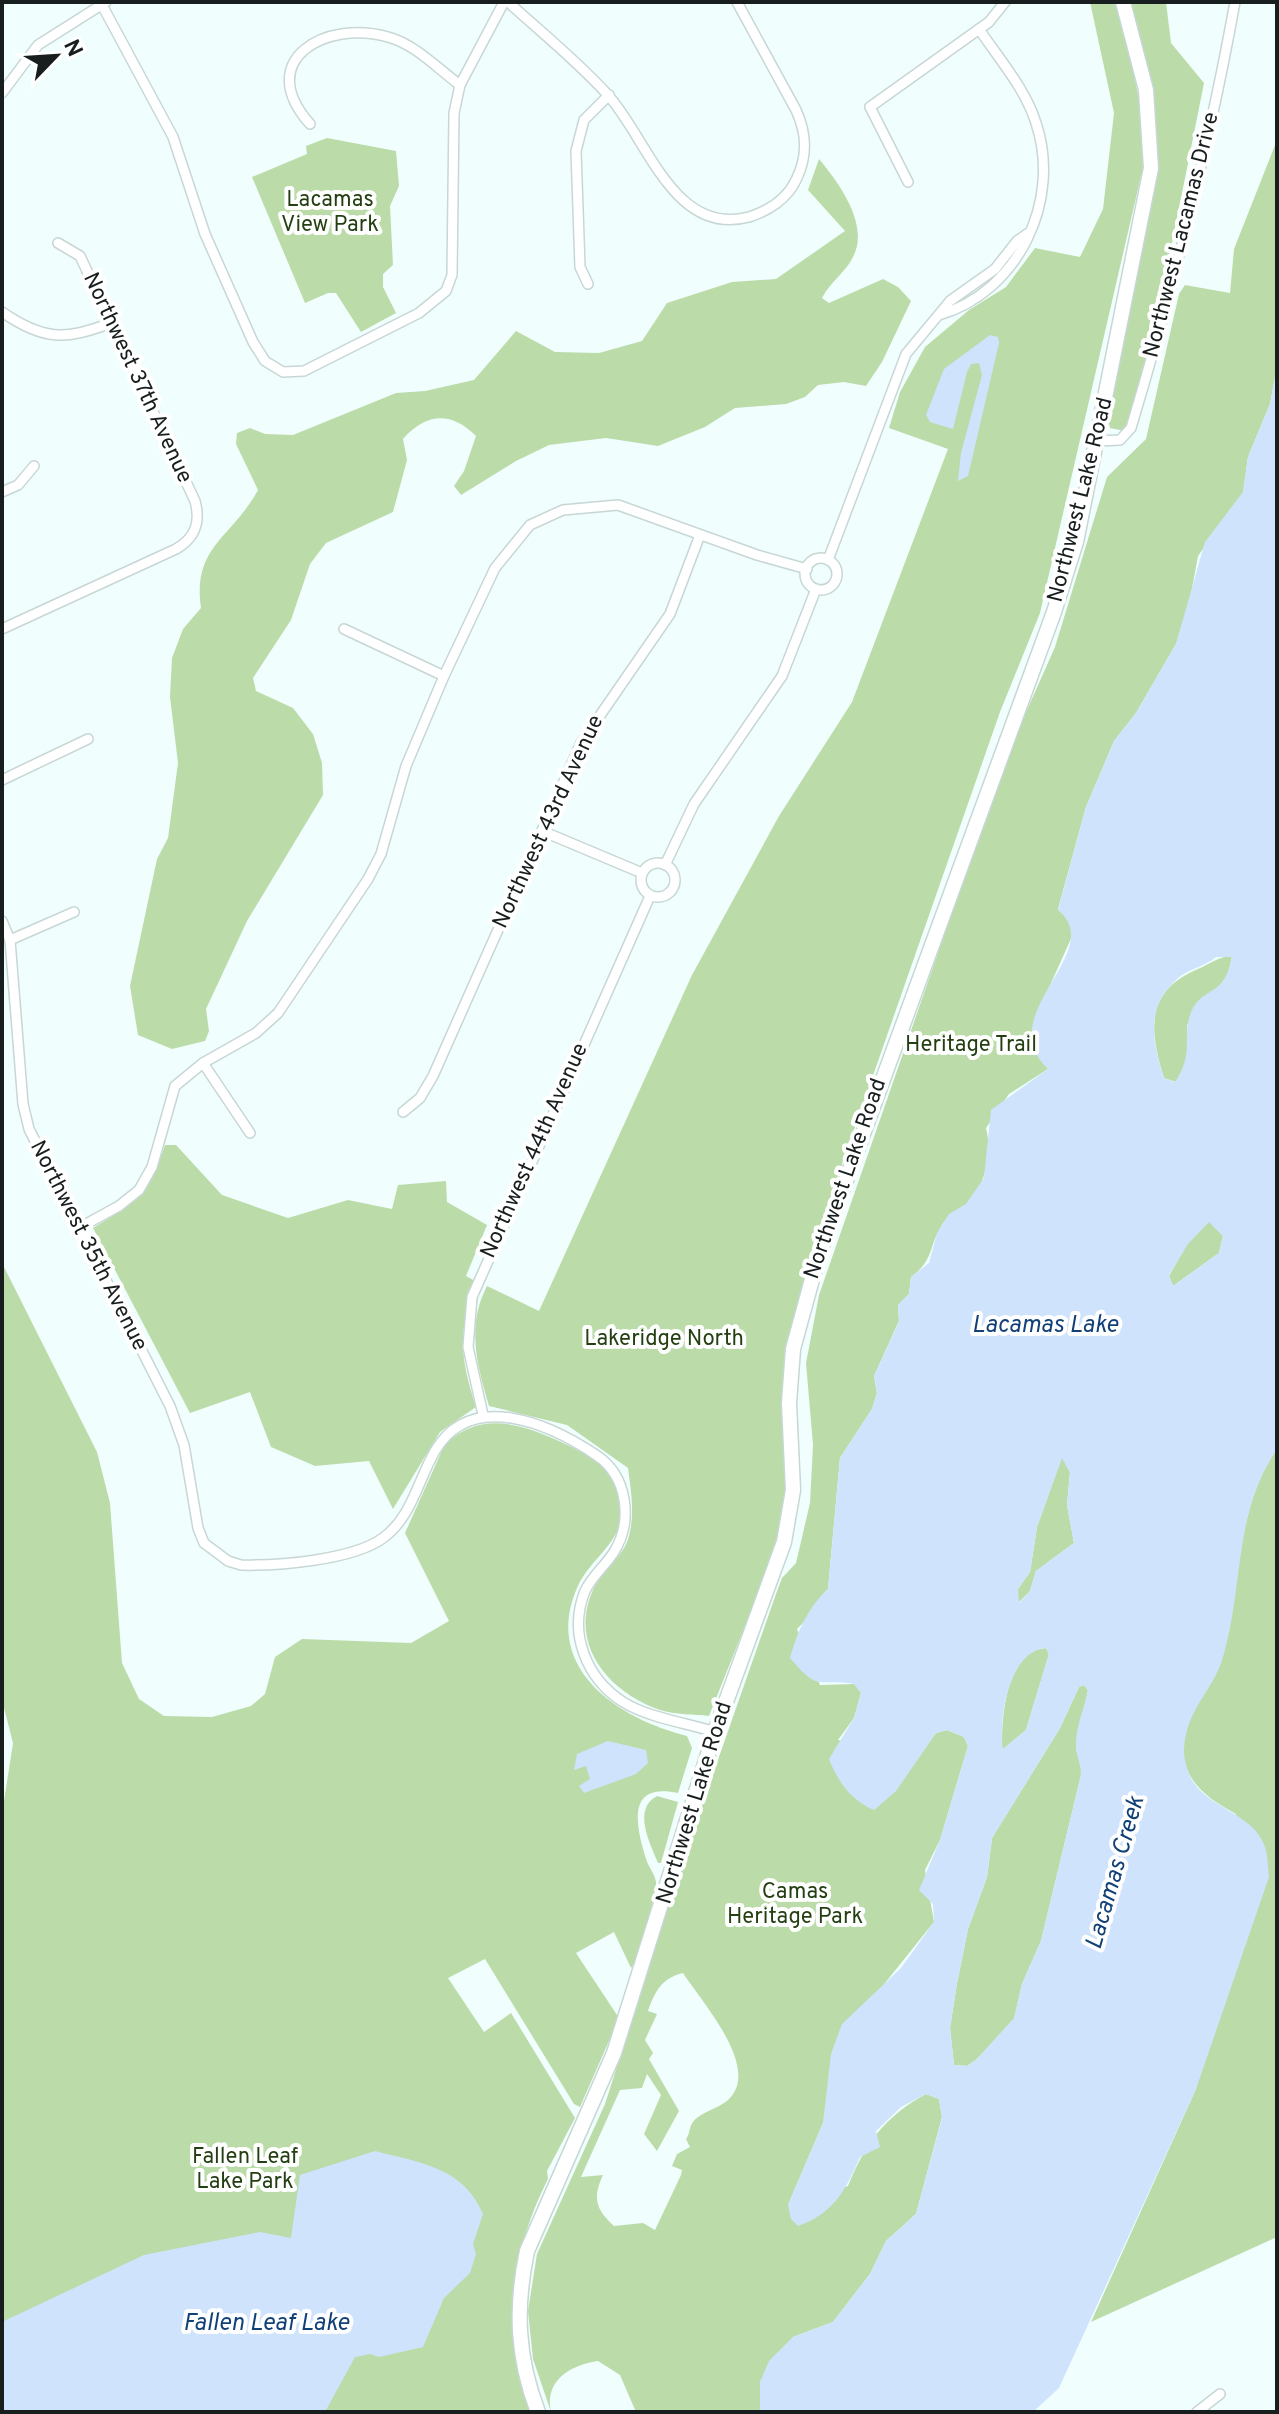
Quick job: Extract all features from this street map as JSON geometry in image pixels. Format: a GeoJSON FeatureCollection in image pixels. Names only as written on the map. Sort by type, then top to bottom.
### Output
{"type":"FeatureCollection","features":[{"type":"Feature","properties":{"kind":"main road","name":"Northwest Lake Road"},"geometry":{"type":"LineString","coordinates":[[538,2412],[523,2367],[519,2338],[520,2282],[542,2213],[614,2053],[715,1732],[791,1514],[789,1381],[799,1319],[875,1095],[1054,612],[1076,542],[1151,168],[1146,90],[1123,2]]}},
{"type":"Feature","properties":{"kind":"street"},"geometry":{"type":"LineString","coordinates":[[2,93],[38,45],[104,3],[173,137],[205,234],[253,342],[265,361],[283,372],[304,371],[419,313],[446,291],[452,275],[451,149],[454,113],[460,85],[506,2],[609,95],[672,189],[690,207],[722,219],[741,219],[779,202],[793,186],[802,168],[805,153],[803,125],[737,2]]}},
{"type":"Feature","properties":{"kind":"street"},"geometry":{"type":"LineString","coordinates":[[908,182],[870,107],[979,29],[1005,2]]}},
{"type":"Feature","properties":{"kind":"street","name":"Northwest Lacamas Drive"},"geometry":{"type":"LineString","coordinates":[[1097,441],[1120,440],[1131,428],[1170,299],[1222,76],[1235,2]]}},
{"type":"Feature","properties":{"kind":"street","name":"Northwest 44th Avenue"},"geometry":{"type":"LineString","coordinates":[[483,1415],[468,1347],[472,1297],[650,896],[662,897],[672,889],[674,876],[665,865],[694,804],[775,688],[816,589],[828,588],[836,580],[836,568],[828,560],[899,368],[922,331],[939,315],[960,309],[1000,280],[1025,248],[1042,193],[1043,162],[1037,126],[1024,95],[979,29]]}},
{"type":"Feature","properties":{"kind":"street"},"geometry":{"type":"LineString","coordinates":[[310,124],[294,106],[290,74],[295,57],[310,43],[328,35],[369,34],[405,43],[460,85]]}},
{"type":"Feature","properties":{"kind":"street"},"geometry":{"type":"LineString","coordinates":[[588,284],[580,267],[576,151],[584,120],[609,95]]}},
{"type":"Feature","properties":{"kind":"street","name":"Northwest 37th Avenue"},"geometry":{"type":"LineString","coordinates":[[2,629],[176,549],[188,542],[197,524],[195,501],[80,256],[58,243]]}},
{"type":"Feature","properties":{"kind":"street"},"geometry":{"type":"LineString","coordinates":[[2,312],[24,326],[48,335],[68,337],[111,323]]}},
{"type":"Feature","properties":{"kind":"street"},"geometry":{"type":"LineString","coordinates":[[2,492],[18,485],[34,466]]}},
{"type":"Feature","properties":{"kind":"street"},"geometry":{"type":"LineString","coordinates":[[77,1229],[119,1206],[139,1190],[152,1167],[171,1093],[180,1080],[256,1033],[278,1013],[368,879],[381,854],[406,766],[444,676],[495,568],[530,525],[563,510],[618,505],[807,569]]}},
{"type":"Feature","properties":{"kind":"street","name":"Northwest 43rd Avenue"},"geometry":{"type":"LineString","coordinates":[[403,1112],[420,1098],[433,1076],[590,728],[670,614],[700,535]]}},
{"type":"Feature","properties":{"kind":"street"},"geometry":{"type":"LineString","coordinates":[[816,589],[807,581],[807,569],[817,559],[828,560]]}},
{"type":"Feature","properties":{"kind":"street"},"geometry":{"type":"LineString","coordinates":[[344,629],[444,676]]}},
{"type":"Feature","properties":{"kind":"street"},"geometry":{"type":"LineString","coordinates":[[2,780],[88,739]]}},
{"type":"Feature","properties":{"kind":"street"},"geometry":{"type":"LineString","coordinates":[[542,831],[642,873]]}},
{"type":"Feature","properties":{"kind":"street"},"geometry":{"type":"LineString","coordinates":[[642,873],[653,864],[665,865]]}},
{"type":"Feature","properties":{"kind":"street"},"geometry":{"type":"LineString","coordinates":[[642,873],[642,888],[650,896]]}},
{"type":"Feature","properties":{"kind":"street"},"geometry":{"type":"LineString","coordinates":[[10,940],[74,912]]}},
{"type":"Feature","properties":{"kind":"street","name":"Northwest 35th Avenue"},"geometry":{"type":"LineString","coordinates":[[2,921],[10,940],[26,1117],[39,1154],[170,1406],[184,1445],[198,1528],[204,1543],[220,1556],[252,1565],[344,1554],[373,1544],[403,1518],[444,1439],[462,1425],[483,1415]]}},
{"type":"Feature","properties":{"kind":"street"},"geometry":{"type":"LineString","coordinates":[[203,1063],[250,1133]]}},
{"type":"Feature","properties":{"kind":"street"},"geometry":{"type":"LineString","coordinates":[[483,1415],[530,1423],[590,1451],[611,1469],[623,1493],[625,1521],[615,1550],[589,1583],[582,1601],[579,1638],[586,1661],[604,1688],[626,1704],[715,1732]]}},
{"type":"Feature","properties":{"kind":"street"},"geometry":{"type":"LineString","coordinates":[[1197,2412],[1220,2394]]}},
{"type":"Feature","properties":{"kind":"green space","name":"Lakeridge North"},"geometry":{"type":"Polygon","coordinates":[[[1090,2],[1118,2],[1141,108],[1144,163],[1040,613],[1000,712],[810,1256],[786,1362],[786,1510],[767,1571],[709,1716],[666,1712],[625,1692],[610,1679],[590,1649],[586,1631],[586,1612],[592,1592],[622,1551],[629,1536],[632,1510],[628,1468],[567,1425],[489,1406],[476,1346],[477,1316],[487,1286],[539,1311],[692,975],[779,816],[852,702],[948,449],[889,428],[900,392],[925,347],[969,310],[1006,287],[1035,248],[1080,257],[1103,209],[1114,113],[1090,2]]]}},
{"type":"Feature","properties":{"kind":"green space"},"geometry":{"type":"Polygon","coordinates":[[[1125,2],[1166,2],[1171,43],[1204,83],[1165,278],[1173,281],[1138,400],[1125,431],[1110,428],[1108,419],[1151,199],[1157,135],[1148,74],[1125,2]]]}},
{"type":"Feature","properties":{"kind":"green space","name":"Lacamas View Park"},"geometry":{"type":"Polygon","coordinates":[[[327,138],[396,151],[399,186],[390,206],[393,265],[383,274],[383,287],[396,313],[361,332],[336,293],[328,293],[305,303],[252,177],[307,154],[306,146],[327,138]]]}},
{"type":"Feature","properties":{"kind":"green space"},"geometry":{"type":"Polygon","coordinates":[[[1277,140],[1277,367],[1270,404],[1248,457],[1243,493],[1198,556],[1189,605],[1176,644],[1136,713],[1114,741],[1086,807],[1058,909],[1069,919],[1074,932],[1047,992],[1032,1043],[1048,1069],[1009,1094],[986,1128],[987,1161],[981,1183],[969,1202],[944,1222],[928,1258],[911,1277],[909,1294],[898,1305],[899,1321],[874,1376],[877,1393],[872,1409],[840,1458],[828,1589],[797,1629],[820,1685],[855,1684],[861,1693],[854,1718],[838,1740],[921,1753],[936,1733],[947,1730],[964,1737],[968,1746],[940,1840],[925,1870],[934,1922],[877,1993],[828,2098],[823,2123],[788,2205],[848,2186],[878,2132],[899,2112],[926,2094],[939,2099],[942,2117],[916,2214],[886,2241],[870,2274],[833,2322],[793,2337],[760,2382],[760,2412],[636,2412],[620,2375],[598,2361],[578,2366],[561,2376],[551,2392],[551,2412],[533,2359],[528,2311],[537,2254],[605,2104],[684,1857],[776,1594],[782,1578],[796,1563],[810,1503],[813,1445],[806,1363],[819,1295],[986,815],[1015,737],[1055,647],[1107,477],[1146,439],[1179,294],[1185,285],[1230,293],[1234,249],[1277,140]],[[683,1973],[670,1978],[657,1992],[648,2011],[657,2014],[645,2040],[653,2053],[649,2059],[679,2111],[657,2151],[644,2134],[661,2095],[647,2074],[642,2088],[620,2090],[581,2177],[603,2175],[598,2203],[603,2215],[614,2226],[643,2223],[655,2230],[681,2175],[682,2170],[672,2166],[677,2154],[690,2147],[686,2139],[692,2124],[696,2118],[726,2102],[737,2085],[738,2069],[733,2052],[714,2016],[683,1973]]]}},
{"type":"Feature","properties":{"kind":"green space"},"geometry":{"type":"Polygon","coordinates":[[[819,159],[850,205],[858,232],[853,257],[822,298],[829,303],[883,279],[898,287],[911,301],[882,362],[866,386],[844,382],[818,385],[805,397],[786,404],[735,408],[705,427],[658,446],[606,438],[549,445],[461,495],[454,486],[464,471],[476,436],[457,422],[439,418],[412,430],[403,439],[407,460],[393,512],[326,543],[310,564],[291,620],[253,678],[256,691],[293,708],[313,734],[322,763],[323,795],[247,921],[206,1009],[209,1031],[205,1041],[172,1049],[138,1035],[130,986],[157,859],[168,838],[178,763],[170,697],[172,658],[183,629],[201,608],[200,587],[208,556],[258,490],[236,444],[237,433],[250,428],[265,434],[293,435],[396,393],[425,391],[474,380],[516,331],[555,352],[599,353],[642,341],[667,303],[732,282],[776,279],[845,231],[808,190],[819,159]]]}},
{"type":"Feature","properties":{"kind":"green space"},"geometry":{"type":"Polygon","coordinates":[[[1232,956],[1227,980],[1194,1007],[1187,1026],[1189,1058],[1176,1082],[1164,1078],[1154,1028],[1160,1000],[1181,978],[1218,959],[1232,956]]]}},
{"type":"Feature","properties":{"kind":"green space"},"geometry":{"type":"Polygon","coordinates":[[[165,1145],[176,1145],[222,1195],[288,1218],[348,1200],[392,1209],[398,1185],[446,1181],[447,1202],[487,1225],[466,1276],[475,1281],[463,1344],[466,1372],[476,1407],[440,1432],[393,1509],[369,1461],[315,1466],[271,1447],[250,1392],[190,1413],[93,1228],[139,1195],[153,1175],[165,1145]]]}},
{"type":"Feature","properties":{"kind":"green space"},"geometry":{"type":"Polygon","coordinates":[[[1209,1221],[1223,1236],[1219,1253],[1173,1286],[1169,1276],[1187,1244],[1209,1221]]]}},
{"type":"Feature","properties":{"kind":"green space","name":"Fallen Leaf Lake Park"},"geometry":{"type":"Polygon","coordinates":[[[2,1263],[97,1452],[110,1503],[122,1663],[139,1699],[164,1716],[212,1717],[251,1706],[265,1694],[275,1657],[302,1639],[411,1643],[449,1621],[405,1533],[444,1446],[457,1435],[485,1424],[500,1423],[531,1430],[598,1463],[616,1487],[622,1513],[619,1525],[608,1546],[577,1588],[569,1617],[570,1643],[578,1666],[593,1686],[636,1717],[687,1736],[692,1748],[678,1793],[662,1791],[650,1794],[639,1808],[639,1832],[656,1889],[635,1962],[631,1968],[614,1932],[576,1953],[619,2018],[580,2107],[574,2104],[485,1959],[448,1978],[484,2032],[511,2013],[575,2118],[547,2171],[548,2179],[525,2236],[518,2265],[514,2294],[516,2353],[531,2412],[2,2412],[2,1814],[13,1743],[2,1700],[2,1263]]]}},
{"type":"Feature","properties":{"kind":"green space"},"geometry":{"type":"Polygon","coordinates":[[[1277,1449],[1277,2237],[1091,2322],[1196,2089],[1236,1814],[1209,1797],[1194,1782],[1185,1763],[1184,1739],[1191,1716],[1223,1657],[1250,1509],[1277,1449]]]}},
{"type":"Feature","properties":{"kind":"green space"},"geometry":{"type":"Polygon","coordinates":[[[1062,1457],[1070,1472],[1067,1505],[1074,1543],[1036,1571],[1030,1591],[1018,1603],[1018,1589],[1030,1572],[1037,1527],[1062,1457]]]}},
{"type":"Feature","properties":{"kind":"green space"},"geometry":{"type":"Polygon","coordinates":[[[1046,1648],[1049,1654],[1026,1730],[1002,1750],[1005,1704],[1014,1673],[1033,1652],[1046,1648]]]}},
{"type":"Feature","properties":{"kind":"green space"},"geometry":{"type":"Polygon","coordinates":[[[1084,1685],[1088,1690],[1076,1750],[1082,1759],[1081,1775],[1041,1941],[1022,1984],[1014,2019],[977,2059],[967,2066],[954,2065],[950,2028],[957,1983],[968,1929],[987,1877],[992,1838],[1060,1728],[1079,1687],[1084,1685]]]}},
{"type":"Feature","properties":{"kind":"green space"},"geometry":{"type":"Polygon","coordinates":[[[657,1796],[678,1802],[661,1863],[658,1863],[651,1846],[644,1818],[645,1809],[657,1796]]]}},
{"type":"Feature","properties":{"kind":"water"},"geometry":{"type":"Polygon","coordinates":[[[990,335],[998,337],[999,343],[968,476],[958,481],[961,453],[982,375],[979,363],[971,364],[967,372],[953,429],[930,422],[926,415],[944,369],[990,335]]]}},
{"type":"Feature","properties":{"kind":"water","name":"Lacamas Lake"},"geometry":{"type":"Polygon","coordinates":[[[1277,367],[1277,1449],[1263,1473],[1246,1524],[1222,1660],[1190,1722],[1184,1751],[1188,1771],[1198,1788],[1241,1818],[1259,1836],[1266,1851],[1269,1877],[1196,2089],[1059,2388],[1033,2412],[760,2412],[760,2382],[769,2361],[793,2337],[833,2322],[870,2274],[886,2241],[916,2214],[942,2118],[939,2099],[926,2094],[901,2107],[876,2131],[880,2147],[860,2157],[843,2190],[829,2208],[798,2226],[791,2219],[788,2205],[823,2123],[831,2054],[842,2024],[901,1968],[934,1922],[933,1904],[919,1890],[940,1840],[968,1746],[964,1737],[947,1730],[936,1733],[896,1791],[874,1810],[852,1796],[841,1783],[829,1759],[854,1718],[861,1693],[854,1684],[813,1680],[790,1658],[804,1620],[828,1589],[840,1458],[872,1409],[877,1393],[874,1376],[899,1322],[898,1305],[909,1294],[911,1277],[929,1263],[937,1233],[949,1214],[966,1204],[984,1178],[991,1110],[1048,1069],[1034,1048],[1032,1027],[1039,1006],[1070,945],[1070,927],[1058,910],[1086,807],[1114,741],[1136,713],[1176,644],[1205,542],[1243,492],[1248,457],[1270,404],[1277,367]],[[1232,957],[1211,960],[1177,979],[1167,990],[1156,1013],[1154,1038],[1160,1064],[1164,1078],[1175,1082],[1185,1061],[1187,1028],[1192,1010],[1224,979],[1232,957]],[[1209,1222],[1188,1244],[1169,1275],[1173,1286],[1219,1253],[1223,1236],[1209,1222]],[[1062,1458],[1037,1527],[1030,1572],[1018,1589],[1019,1603],[1030,1591],[1036,1571],[1074,1543],[1067,1505],[1070,1473],[1062,1458]],[[1046,1648],[1033,1652],[1015,1673],[1005,1705],[1003,1749],[1026,1730],[1049,1654],[1046,1648]],[[1084,1685],[1079,1687],[1060,1728],[992,1838],[987,1877],[968,1929],[957,1983],[950,2028],[954,2065],[967,2066],[977,2059],[1014,2018],[1022,1984],[1041,1941],[1081,1775],[1076,1743],[1088,1690],[1084,1685]]]}},
{"type":"Feature","properties":{"kind":"water"},"geometry":{"type":"Polygon","coordinates":[[[608,1741],[646,1750],[648,1763],[636,1774],[584,1793],[579,1786],[590,1779],[586,1766],[574,1770],[577,1754],[608,1741]]]}},
{"type":"Feature","properties":{"kind":"water","name":"Fallen Leaf Lake"},"geometry":{"type":"Polygon","coordinates":[[[375,2151],[439,2169],[464,2186],[483,2214],[473,2244],[476,2254],[470,2273],[444,2298],[423,2347],[379,2357],[370,2354],[355,2357],[325,2412],[2,2412],[2,2322],[144,2255],[260,2232],[291,2238],[300,2175],[375,2151]]]}},
{"type":"Feature","properties":{"kind":"park label","name":"Heritage Trail"},"geometry":{"type":"Point","coordinates":[971,1045]}},
{"type":"Feature","properties":{"kind":"park label","name":"Camas Heritage Park"},"geometry":{"type":"Point","coordinates":[795,1904]}},
{"type":"Feature","properties":{"kind":"water label","name":"Lacamas Creek"},"geometry":{"type":"Point","coordinates":[1116,1873]}}]}
